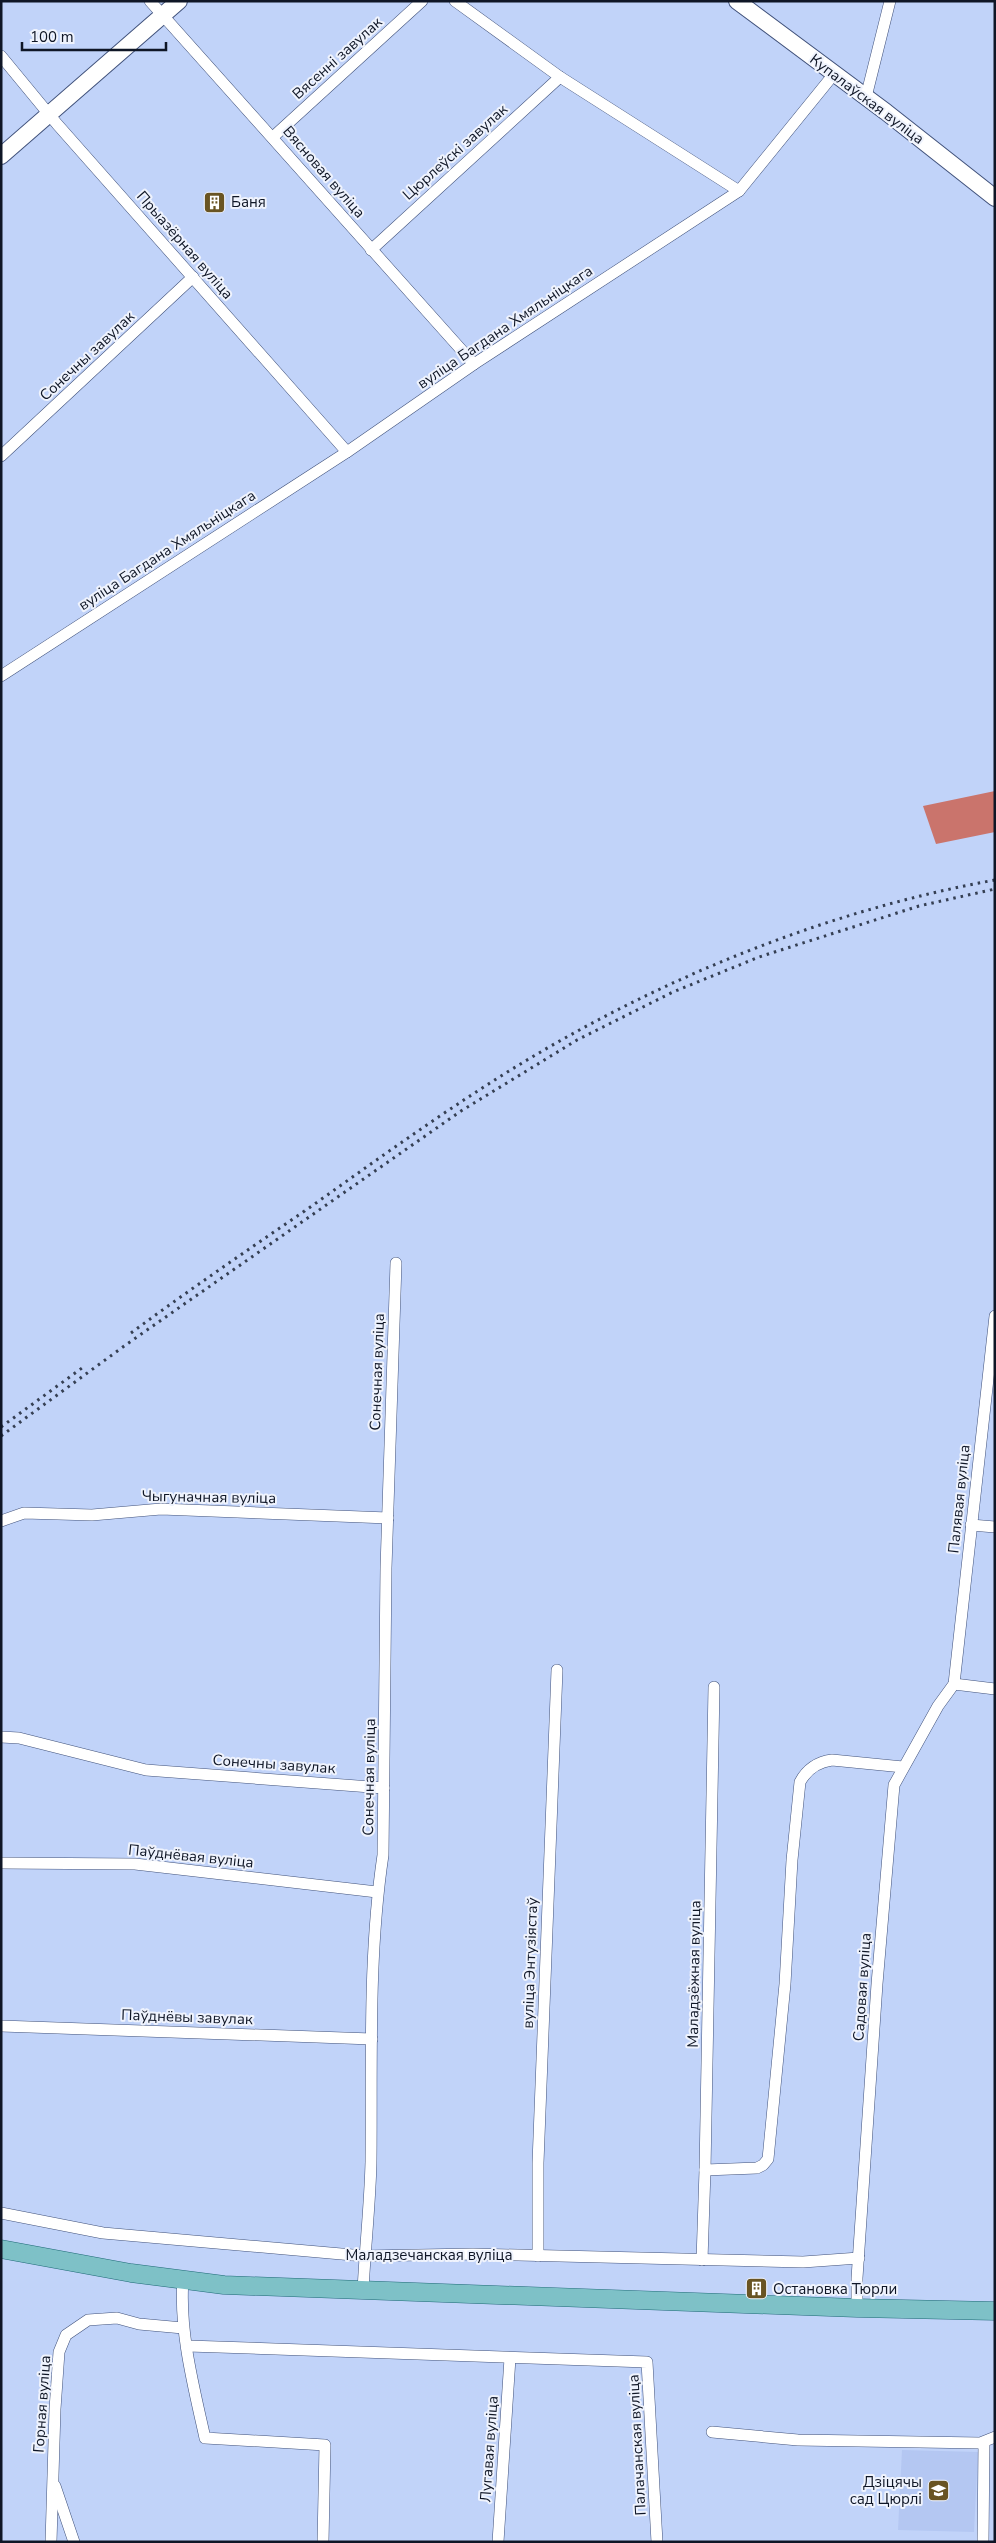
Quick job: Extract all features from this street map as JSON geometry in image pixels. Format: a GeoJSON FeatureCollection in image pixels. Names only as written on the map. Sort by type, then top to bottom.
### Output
{"type":"FeatureCollection","features":[{"type":"Feature","properties":{"kind":"main road"},"geometry":{"type":"LineString","coordinates":[[1,2249],[131,2273],[224,2285],[857,2308],[995,2311]]}},
{"type":"Feature","properties":{"kind":"street","name":"Вясновая вуліца"},"geometry":{"type":"LineString","coordinates":[[150,1],[474,364]]}},
{"type":"Feature","properties":{"kind":"street"},"geometry":{"type":"LineString","coordinates":[[1,156],[179,1]]}},
{"type":"Feature","properties":{"kind":"street","name":"Вясенні завулак"},"geometry":{"type":"LineString","coordinates":[[273,137],[422,1]]}},
{"type":"Feature","properties":{"kind":"street"},"geometry":{"type":"LineString","coordinates":[[456,1],[560,77],[739,191]]}},
{"type":"Feature","properties":{"kind":"street","name":"Купалаўская вуліца"},"geometry":{"type":"LineString","coordinates":[[737,1],[866,97],[995,198]]}},
{"type":"Feature","properties":{"kind":"street"},"geometry":{"type":"LineString","coordinates":[[866,97],[890,1]]}},
{"type":"Feature","properties":{"kind":"street","name":"Прыазёрная вуліца"},"geometry":{"type":"LineString","coordinates":[[1,56],[49,114],[347,452]]}},
{"type":"Feature","properties":{"kind":"street","name":"вуліца Багдана Хмяльніцкага"},"geometry":{"type":"LineString","coordinates":[[1,676],[347,452],[474,364],[739,191],[834,74]]}},
{"type":"Feature","properties":{"kind":"street","name":"Цюрлеўскі завулак"},"geometry":{"type":"LineString","coordinates":[[371,250],[560,77]]}},
{"type":"Feature","properties":{"kind":"street","name":"Сонечны завулак"},"geometry":{"type":"LineString","coordinates":[[1,456],[193,277]]}},
{"type":"Feature","properties":{"kind":"street","name":"Сонечная вуліца"},"geometry":{"type":"LineString","coordinates":[[363,2291],[371,2164],[370,2087],[377,1892],[383,1855],[388,1518],[396,1263]]}},
{"type":"Feature","properties":{"kind":"street","name":"Палявая вуліца"},"geometry":{"type":"LineString","coordinates":[[954,1684],[971,1525],[990,1396],[995,1316]]}},
{"type":"Feature","properties":{"kind":"street","name":"Чыгуначная вуліца"},"geometry":{"type":"LineString","coordinates":[[1,1521],[24,1513],[92,1515],[161,1509],[388,1518]]}},
{"type":"Feature","properties":{"kind":"street"},"geometry":{"type":"LineString","coordinates":[[971,1525],[995,1526]]}},
{"type":"Feature","properties":{"kind":"street","name":"вуліца Энтузіястаў"},"geometry":{"type":"LineString","coordinates":[[538,2256],[538,2163],[557,1670]]}},
{"type":"Feature","properties":{"kind":"street"},"geometry":{"type":"LineString","coordinates":[[954,1684],[995,1689]]}},
{"type":"Feature","properties":{"kind":"street","name":"Садовая вуліца"},"geometry":{"type":"LineString","coordinates":[[857,2308],[877,1984],[894,1785],[938,1706],[954,1684]]}},
{"type":"Feature","properties":{"kind":"street","name":"Маладзёжная вуліца"},"geometry":{"type":"LineString","coordinates":[[702,2260],[714,1687]]}},
{"type":"Feature","properties":{"kind":"street","name":"Сонечны завулак"},"geometry":{"type":"LineString","coordinates":[[1,1737],[19,1738],[146,1770],[384,1788]]}},
{"type":"Feature","properties":{"kind":"street"},"geometry":{"type":"LineString","coordinates":[[705,2170],[757,2168],[768,2159],[785,1984],[792,1860],[800,1782],[809,1768],[824,1761],[832,1760],[903,1767]]}},
{"type":"Feature","properties":{"kind":"street","name":"Паўднёвая вуліца"},"geometry":{"type":"LineString","coordinates":[[1,1862],[134,1864],[377,1892]]}},
{"type":"Feature","properties":{"kind":"street","name":"Паўднёвы завулак"},"geometry":{"type":"LineString","coordinates":[[1,2026],[372,2038]]}},
{"type":"Feature","properties":{"kind":"street","name":"Маладзечанская вуліца"},"geometry":{"type":"LineString","coordinates":[[1,2213],[103,2233],[364,2256],[473,2254],[803,2262],[859,2258]]}},
{"type":"Feature","properties":{"kind":"street"},"geometry":{"type":"LineString","coordinates":[[183,2280],[181,2304],[183,2328],[205,2438],[326,2445],[323,2542]]}},
{"type":"Feature","properties":{"kind":"street","name":"Горная вуліца"},"geometry":{"type":"LineString","coordinates":[[51,2542],[54,2409],[59,2352],[66,2335],[88,2320],[117,2318],[139,2324],[183,2328]]}},
{"type":"Feature","properties":{"kind":"street"},"geometry":{"type":"LineString","coordinates":[[188,2346],[510,2358]]}},
{"type":"Feature","properties":{"kind":"street","name":"Палачанская вуліца"},"geometry":{"type":"LineString","coordinates":[[510,2358],[647,2362],[657,2542]]}},
{"type":"Feature","properties":{"kind":"street","name":"Лугавая вуліца"},"geometry":{"type":"LineString","coordinates":[[498,2542],[510,2358]]}},
{"type":"Feature","properties":{"kind":"street"},"geometry":{"type":"LineString","coordinates":[[712,2432],[798,2440],[984,2443],[995,2437]]}},
{"type":"Feature","properties":{"kind":"street"},"geometry":{"type":"LineString","coordinates":[[983,2542],[984,2443]]}},
{"type":"Feature","properties":{"kind":"street","name":"Горная вуліца"},"geometry":{"type":"LineString","coordinates":[[53,2480],[74,2542]]}},
{"type":"Feature","properties":{"kind":"shaded area"},"geometry":{"type":"Polygon","coordinates":[[[995,791],[995,832],[936,844],[923,806],[995,791]]]}},
{"type":"Feature","properties":{"kind":"shaded area","name":"Дзіцячы сад Цюрлі"},"geometry":{"type":"Polygon","coordinates":[[[902,2450],[978,2452],[974,2532],[898,2530],[902,2450]]]}},
{"type":"Feature","properties":{"kind":"railway"},"geometry":{"type":"LineString","coordinates":[[131,1333],[458,1104],[565,1038],[623,1007],[743,953],[805,930],[931,893],[995,880]]}},
{"type":"Feature","properties":{"kind":"railway"},"geometry":{"type":"LineString","coordinates":[[1,1436],[127,1344],[461,1111],[577,1040],[673,992],[759,957],[919,906],[995,889]]}},
{"type":"Feature","properties":{"kind":"railway"},"geometry":{"type":"LineString","coordinates":[[1,1427],[82,1368]]}},
{"type":"Feature","properties":{"kind":"place","name":"Баня"},"geometry":{"type":"Point","coordinates":[215,202]}},
{"type":"Feature","properties":{"kind":"place","name":"Остановка Тюрли"},"geometry":{"type":"Point","coordinates":[757,2289]}},
{"type":"Feature","properties":{"kind":"place","name":"Дзіцячы сад Цюрлі"},"geometry":{"type":"Point","coordinates":[938,2491]}}]}
